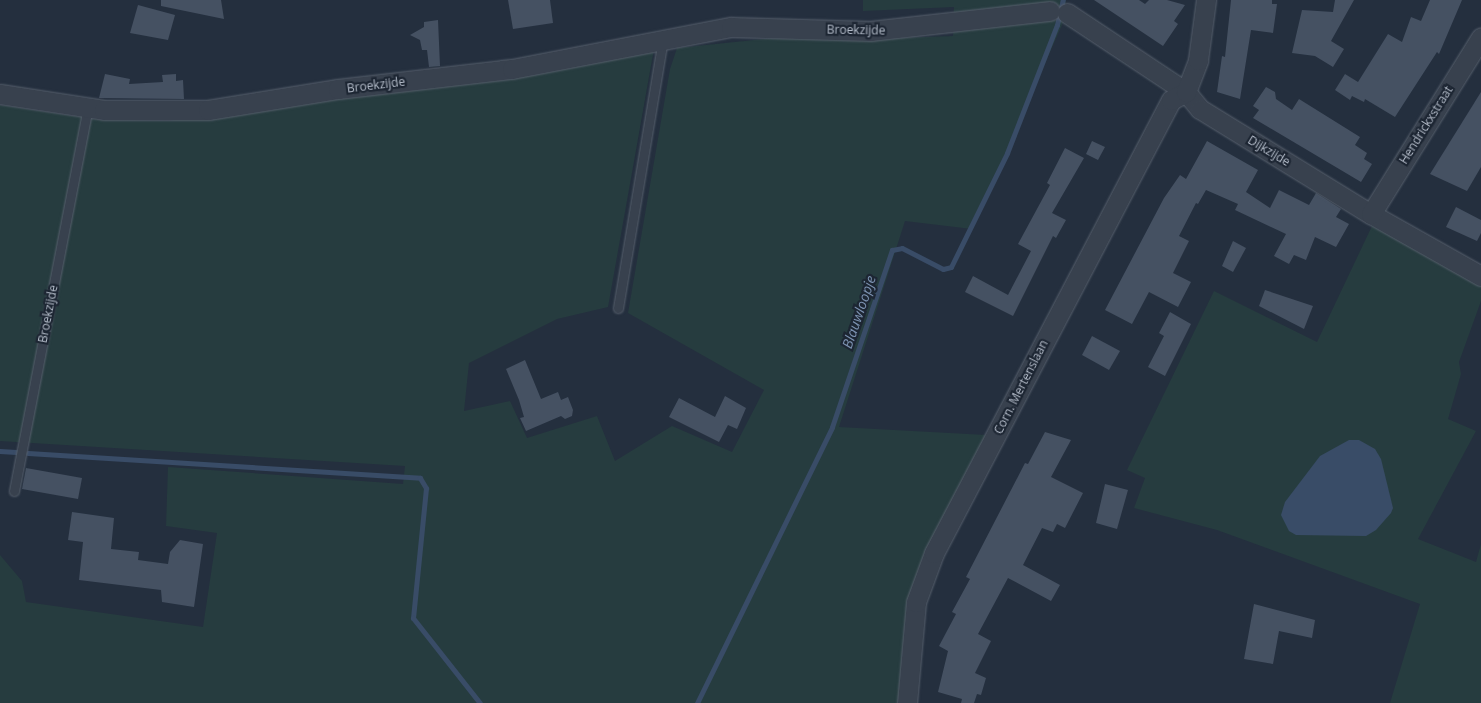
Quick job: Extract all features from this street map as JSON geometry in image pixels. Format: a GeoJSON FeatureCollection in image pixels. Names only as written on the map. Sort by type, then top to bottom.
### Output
{"type":"FeatureCollection","features":[{"type":"Feature","properties":{"kind":"street"},"geometry":{"type":"LineString","coordinates":[[1186,92],[1198,60],[1206,0]]}},
{"type":"Feature","properties":{"kind":"street","name":"Dijkzijde"},"geometry":{"type":"LineString","coordinates":[[1059,12],[1186,92],[1200,109],[1371,214],[1481,276]]}},
{"type":"Feature","properties":{"kind":"street","name":"Broekzijde"},"geometry":{"type":"LineString","coordinates":[[0,94],[88,108],[158,112],[208,110],[338,89],[512,69],[662,38],[755,26],[891,30],[1059,12]]}},
{"type":"Feature","properties":{"kind":"street","name":"Hendrickxstraat"},"geometry":{"type":"LineString","coordinates":[[1371,214],[1481,37]]}},
{"type":"Feature","properties":{"kind":"street","name":"Corn. Mertenslaan"},"geometry":{"type":"LineString","coordinates":[[907,703],[916,602],[934,553],[1171,100],[1186,92]]}},
{"type":"Feature","properties":{"kind":"lane"},"geometry":{"type":"LineString","coordinates":[[618,308],[662,38]]}},
{"type":"Feature","properties":{"kind":"lane","name":"Broekzijde"},"geometry":{"type":"LineString","coordinates":[[14,491],[88,108]]}},
{"type":"Feature","properties":{"kind":"green space"},"geometry":{"type":"Polygon","coordinates":[[[863,0],[1066,0],[1065,18],[972,229],[905,221],[839,427],[986,435],[927,549],[901,703],[0,703],[0,555],[22,581],[26,602],[203,627],[217,533],[166,526],[168,467],[403,484],[405,466],[0,441],[0,105],[101,120],[168,121],[321,101],[654,49],[608,307],[557,319],[469,363],[464,411],[510,401],[527,438],[597,416],[615,461],[672,426],[732,452],[764,390],[628,313],[670,69],[677,48],[793,36],[865,39],[953,36],[954,7],[863,11],[863,0]]]}},
{"type":"Feature","properties":{"kind":"green space"},"geometry":{"type":"Polygon","coordinates":[[[1372,226],[1481,285],[1481,301],[1459,362],[1461,374],[1448,419],[1476,431],[1418,539],[1476,562],[1481,544],[1481,703],[1390,703],[1420,604],[1217,530],[1134,508],[1145,478],[1127,470],[1214,291],[1317,342],[1372,226]]]}},
{"type":"Feature","properties":{"kind":"water"},"geometry":{"type":"Polygon","coordinates":[[[1349,440],[1359,440],[1375,449],[1381,459],[1393,508],[1391,513],[1376,530],[1366,536],[1296,535],[1289,531],[1281,515],[1285,502],[1320,456],[1349,440]]]}},
{"type":"Feature","properties":{"kind":"building"},"geometry":{"type":"Polygon","coordinates":[[[161,0],[221,0],[224,19],[161,6],[161,0]]]}},
{"type":"Feature","properties":{"kind":"building"},"geometry":{"type":"Polygon","coordinates":[[[508,0],[550,0],[553,23],[513,29],[508,0]]]}},
{"type":"Feature","properties":{"kind":"building"},"geometry":{"type":"Polygon","coordinates":[[[1094,0],[1139,0],[1145,4],[1149,0],[1167,0],[1185,5],[1174,21],[1178,24],[1163,46],[1094,0]]]}},
{"type":"Feature","properties":{"kind":"building"},"geometry":{"type":"Polygon","coordinates":[[[1231,0],[1272,0],[1272,4],[1277,4],[1273,33],[1251,30],[1240,99],[1217,92],[1222,56],[1225,57],[1231,0]]]}},
{"type":"Feature","properties":{"kind":"building"},"geometry":{"type":"Polygon","coordinates":[[[1335,0],[1354,0],[1331,41],[1344,49],[1333,67],[1315,56],[1292,53],[1302,10],[1333,12],[1335,0]]]}},
{"type":"Feature","properties":{"kind":"building"},"geometry":{"type":"Polygon","coordinates":[[[1430,0],[1462,0],[1439,54],[1437,52],[1395,117],[1365,99],[1364,102],[1352,96],[1350,100],[1335,90],[1345,74],[1358,82],[1388,34],[1402,42],[1411,17],[1421,21],[1430,0]]]}},
{"type":"Feature","properties":{"kind":"building"},"geometry":{"type":"Polygon","coordinates":[[[138,5],[175,15],[168,40],[130,33],[138,5]]]}},
{"type":"Feature","properties":{"kind":"building"},"geometry":{"type":"Polygon","coordinates":[[[438,20],[440,66],[429,67],[427,50],[422,50],[420,40],[410,35],[424,27],[424,22],[438,20]]]}},
{"type":"Feature","properties":{"kind":"building"},"geometry":{"type":"Polygon","coordinates":[[[105,74],[130,79],[129,84],[163,82],[162,75],[176,74],[176,81],[183,80],[184,99],[99,98],[105,74]]]}},
{"type":"Feature","properties":{"kind":"building"},"geometry":{"type":"Polygon","coordinates":[[[1266,87],[1275,92],[1276,99],[1292,110],[1299,99],[1360,137],[1355,145],[1367,153],[1364,159],[1372,164],[1361,182],[1253,118],[1259,110],[1253,106],[1266,87]]]}},
{"type":"Feature","properties":{"kind":"building"},"geometry":{"type":"Polygon","coordinates":[[[1481,92],[1481,167],[1467,191],[1430,174],[1481,92]]]}},
{"type":"Feature","properties":{"kind":"building"},"geometry":{"type":"Polygon","coordinates":[[[1092,141],[1105,147],[1098,160],[1086,154],[1092,141]]]}},
{"type":"Feature","properties":{"kind":"building"},"geometry":{"type":"Polygon","coordinates":[[[1207,141],[1258,170],[1246,192],[1270,208],[1279,190],[1309,205],[1316,193],[1341,209],[1336,217],[1349,224],[1336,247],[1315,237],[1306,260],[1294,255],[1289,264],[1274,256],[1286,234],[1235,210],[1238,204],[1206,190],[1198,204],[1196,203],[1179,236],[1189,241],[1173,273],[1191,282],[1178,307],[1149,292],[1132,324],[1105,310],[1164,198],[1180,175],[1186,179],[1207,141]]]}},
{"type":"Feature","properties":{"kind":"building"},"geometry":{"type":"Polygon","coordinates":[[[1065,148],[1084,158],[1052,213],[1066,220],[1056,238],[1053,236],[1013,316],[965,292],[973,276],[1008,295],[1031,251],[1018,244],[1050,185],[1047,183],[1065,148]]]}},
{"type":"Feature","properties":{"kind":"building"},"geometry":{"type":"Polygon","coordinates":[[[1456,207],[1481,220],[1481,233],[1477,241],[1446,227],[1456,207]]]}},
{"type":"Feature","properties":{"kind":"building"},"geometry":{"type":"Polygon","coordinates":[[[1233,241],[1246,248],[1233,272],[1222,266],[1233,241]]]}},
{"type":"Feature","properties":{"kind":"building"},"geometry":{"type":"Polygon","coordinates":[[[1265,290],[1313,306],[1304,329],[1259,306],[1265,290]]]}},
{"type":"Feature","properties":{"kind":"building"},"geometry":{"type":"Polygon","coordinates":[[[1170,312],[1191,324],[1165,376],[1148,367],[1164,336],[1159,333],[1170,312]]]}},
{"type":"Feature","properties":{"kind":"building"},"geometry":{"type":"Polygon","coordinates":[[[1092,336],[1120,351],[1109,370],[1082,355],[1092,336]]]}},
{"type":"Feature","properties":{"kind":"building"},"geometry":{"type":"Polygon","coordinates":[[[525,360],[541,399],[558,392],[561,400],[568,397],[573,410],[572,416],[565,419],[561,416],[526,431],[520,418],[524,417],[519,400],[506,369],[525,360]]]}},
{"type":"Feature","properties":{"kind":"building"},"geometry":{"type":"Polygon","coordinates":[[[725,396],[746,408],[737,429],[728,425],[719,442],[669,417],[679,398],[715,417],[725,396]]]}},
{"type":"Feature","properties":{"kind":"building"},"geometry":{"type":"Polygon","coordinates":[[[1045,432],[1071,440],[1051,477],[1083,493],[1065,528],[1057,524],[1053,532],[1042,528],[1023,565],[1060,585],[1051,601],[1008,578],[978,634],[991,641],[975,673],[986,678],[981,695],[977,694],[974,703],[961,703],[962,699],[938,692],[948,651],[939,646],[956,614],[952,612],[970,579],[966,577],[1025,463],[1028,464],[1045,432]]]}},
{"type":"Feature","properties":{"kind":"building"},"geometry":{"type":"Polygon","coordinates":[[[26,468],[82,478],[78,499],[22,489],[26,468]]]}},
{"type":"Feature","properties":{"kind":"building"},"geometry":{"type":"Polygon","coordinates":[[[1105,484],[1128,490],[1117,529],[1096,523],[1105,484]]]}},
{"type":"Feature","properties":{"kind":"building"},"geometry":{"type":"Polygon","coordinates":[[[72,512],[114,518],[111,549],[139,552],[138,560],[168,564],[170,552],[180,540],[203,544],[194,607],[162,602],[161,590],[79,580],[83,542],[68,540],[72,512]]]}},
{"type":"Feature","properties":{"kind":"building"},"geometry":{"type":"Polygon","coordinates":[[[1254,604],[1315,620],[1312,638],[1279,631],[1273,664],[1244,659],[1254,604]]]}},
{"type":"Feature","properties":{"kind":"waterway","name":"Blauwloopje"},"geometry":{"type":"LineString","coordinates":[[697,703],[832,427],[892,250],[902,248],[943,269],[951,267],[1007,153],[1057,25],[1063,0]]}},
{"type":"Feature","properties":{"kind":"waterway"},"geometry":{"type":"LineString","coordinates":[[0,451],[16,452]]}},
{"type":"Feature","properties":{"kind":"waterway"},"geometry":{"type":"LineString","coordinates":[[28,453],[420,478],[426,488],[413,618],[480,703]]}}]}
